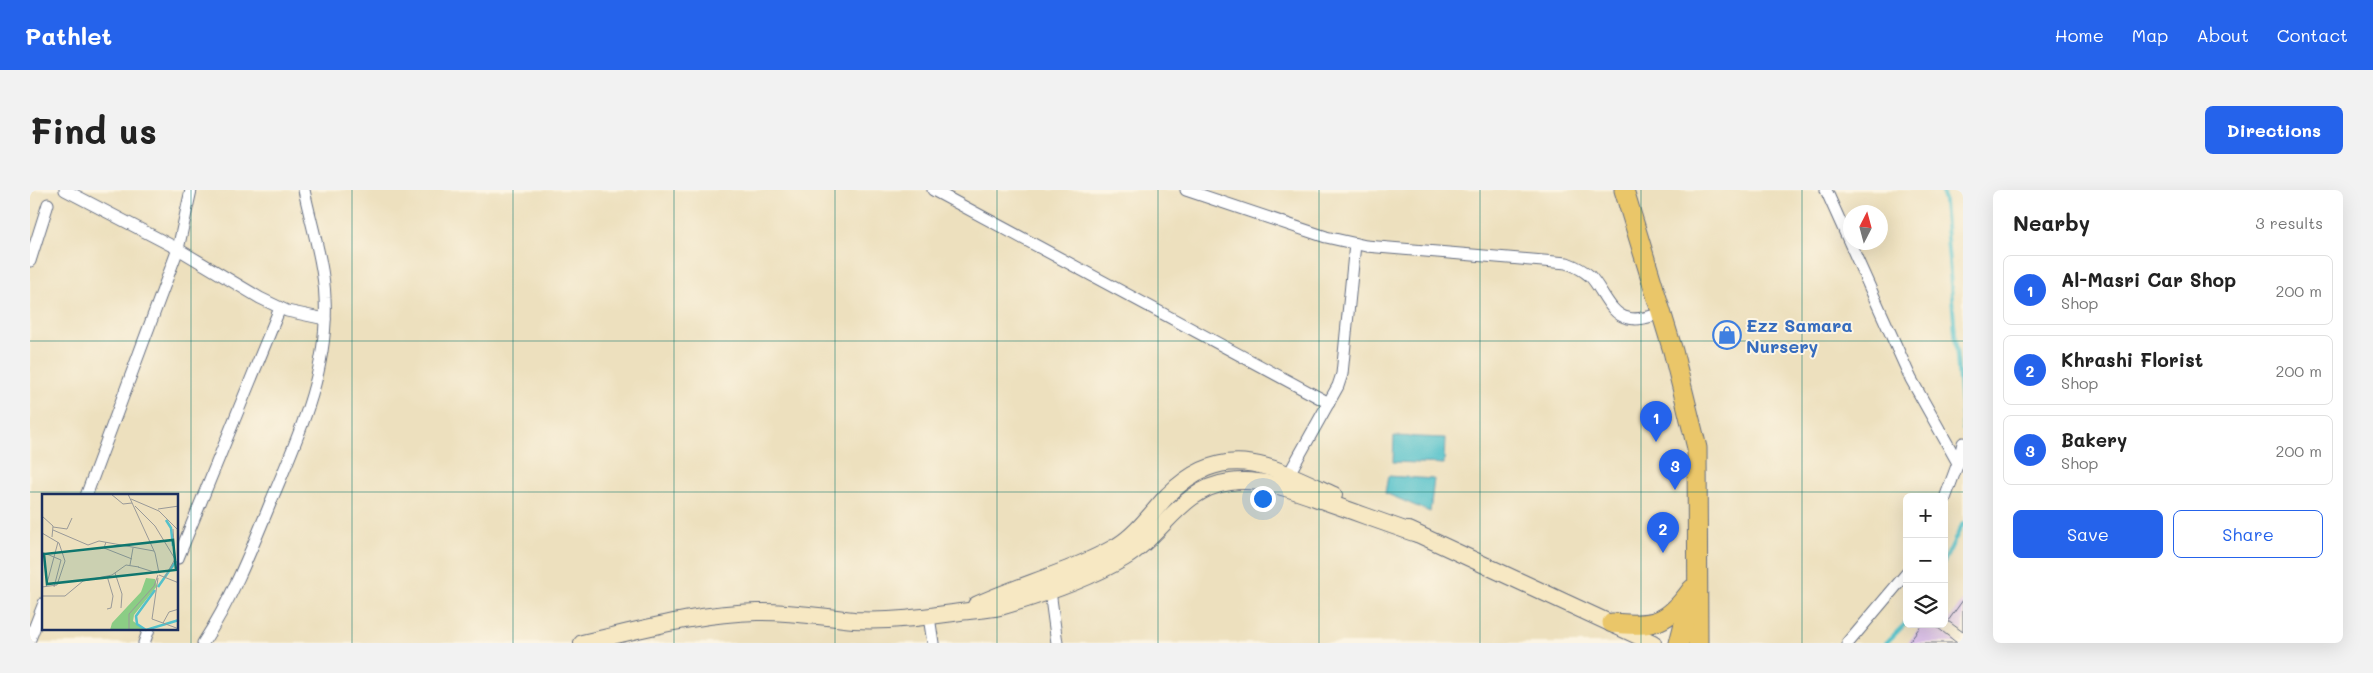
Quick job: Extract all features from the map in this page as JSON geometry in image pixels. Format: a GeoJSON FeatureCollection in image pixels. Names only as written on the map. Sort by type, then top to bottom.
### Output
{"type":"FeatureCollection","features":[{"type":"Feature","properties":{"kind":"main road"},"geometry":{"type":"LineString","coordinates":[[1624,190],[1662,314],[1697,448],[1699,510],[1697,571],[1698,643]]}},
{"type":"Feature","properties":{"kind":"main road"},"geometry":{"type":"LineString","coordinates":[[1679,643],[1697,571]]}},
{"type":"Feature","properties":{"kind":"main road"},"geometry":{"type":"LineString","coordinates":[[1612,623],[1634,625],[1659,621],[1679,608],[1692,589]]}},
{"type":"Feature","properties":{"kind":"street"},"geometry":{"type":"LineString","coordinates":[[65,190],[178,249],[280,308],[325,319]]}},
{"type":"Feature","properties":{"kind":"street"},"geometry":{"type":"LineString","coordinates":[[87,494],[178,249],[191,190]]}},
{"type":"Feature","properties":{"kind":"street"},"geometry":{"type":"LineString","coordinates":[[203,643],[221,612],[255,541],[293,449],[321,361],[325,297],[304,190]]}},
{"type":"Feature","properties":{"kind":"street"},"geometry":{"type":"LineString","coordinates":[[933,190],[1328,403]]}},
{"type":"Feature","properties":{"kind":"street"},"geometry":{"type":"LineString","coordinates":[[1186,190],[1326,237],[1355,244],[1567,263],[1581,269],[1591,277],[1616,312],[1624,317],[1639,319],[1662,314]]}},
{"type":"Feature","properties":{"kind":"street"},"geometry":{"type":"LineString","coordinates":[[1826,190],[1912,379],[1958,463]]}},
{"type":"Feature","properties":{"kind":"street"},"geometry":{"type":"LineString","coordinates":[[30,261],[48,204]]}},
{"type":"Feature","properties":{"kind":"street"},"geometry":{"type":"LineString","coordinates":[[1285,481],[1342,374],[1355,244]]}},
{"type":"Feature","properties":{"kind":"street"},"geometry":{"type":"LineString","coordinates":[[179,556],[280,308]]}},
{"type":"Feature","properties":{"kind":"street"},"geometry":{"type":"LineString","coordinates":[[1947,493],[1963,443]]}},
{"type":"Feature","properties":{"kind":"street"},"geometry":{"type":"LineString","coordinates":[[960,612],[1067,569],[1119,545],[1133,534],[1175,488],[1188,477],[1206,467],[1225,462],[1246,462],[1265,465],[1285,481],[1417,534],[1653,643]]}},
{"type":"Feature","properties":{"kind":"street"},"geometry":{"type":"LineString","coordinates":[[582,643],[705,617],[744,612],[798,613],[861,620],[929,617],[997,608],[1050,591],[1125,558],[1156,532],[1181,504],[1196,493],[1220,484],[1245,481],[1285,481]]}},
{"type":"Feature","properties":{"kind":"street"},"geometry":{"type":"LineString","coordinates":[[1848,643],[1903,578]]}},
{"type":"Feature","properties":{"kind":"street"},"geometry":{"type":"LineString","coordinates":[[1050,591],[1057,643]]}},
{"type":"Feature","properties":{"kind":"street"},"geometry":{"type":"LineString","coordinates":[[1574,606],[1630,643]]}},
{"type":"Feature","properties":{"kind":"street"},"geometry":{"type":"LineString","coordinates":[[30,639],[42,608]]}},
{"type":"Feature","properties":{"kind":"street"},"geometry":{"type":"LineString","coordinates":[[929,617],[933,643]]}},
{"type":"Feature","properties":{"kind":"street"},"geometry":{"type":"LineString","coordinates":[[144,643],[149,630]]}},
{"type":"Feature","properties":{"kind":"water"},"geometry":{"type":"Polygon","coordinates":[[[1394,436],[1445,438],[1444,464],[1393,462],[1394,436]]]}},
{"type":"Feature","properties":{"kind":"water"},"geometry":{"type":"Polygon","coordinates":[[[1388,476],[1434,479],[1430,512],[1385,493],[1388,476]]]}},
{"type":"Feature","properties":{"kind":"building"},"geometry":{"type":"Polygon","coordinates":[[[1963,600],[1963,632],[1948,621],[1963,600]]]}},
{"type":"Feature","properties":{"kind":"building"},"geometry":{"type":"Polygon","coordinates":[[[1919,628],[1938,628],[1957,643],[1908,643],[1919,628]]]}},
{"type":"Feature","properties":{"kind":"waterway"},"geometry":{"type":"LineString","coordinates":[[1943,190],[1963,429]]}},
{"type":"Feature","properties":{"kind":"waterway"},"geometry":{"type":"LineString","coordinates":[[1948,554],[1963,523]]}},
{"type":"Feature","properties":{"kind":"waterway"},"geometry":{"type":"LineString","coordinates":[[1886,643],[1903,626]]}},
{"type":"Feature","properties":{"kind":"place","name":"Ezz Samara Nursery"},"geometry":{"type":"Point","coordinates":[1727,335]}},
{"type":"Feature","properties":{"kind":"place","name":"Al-Masri Car Shop"},"geometry":{"type":"Point","coordinates":[1656,442]}},
{"type":"Feature","properties":{"kind":"place","name":"Bakery"},"geometry":{"type":"Point","coordinates":[1675,490]}},
{"type":"Feature","properties":{"kind":"place","name":"Khrashi Florist"},"geometry":{"type":"Point","coordinates":[1663,553]}}]}
